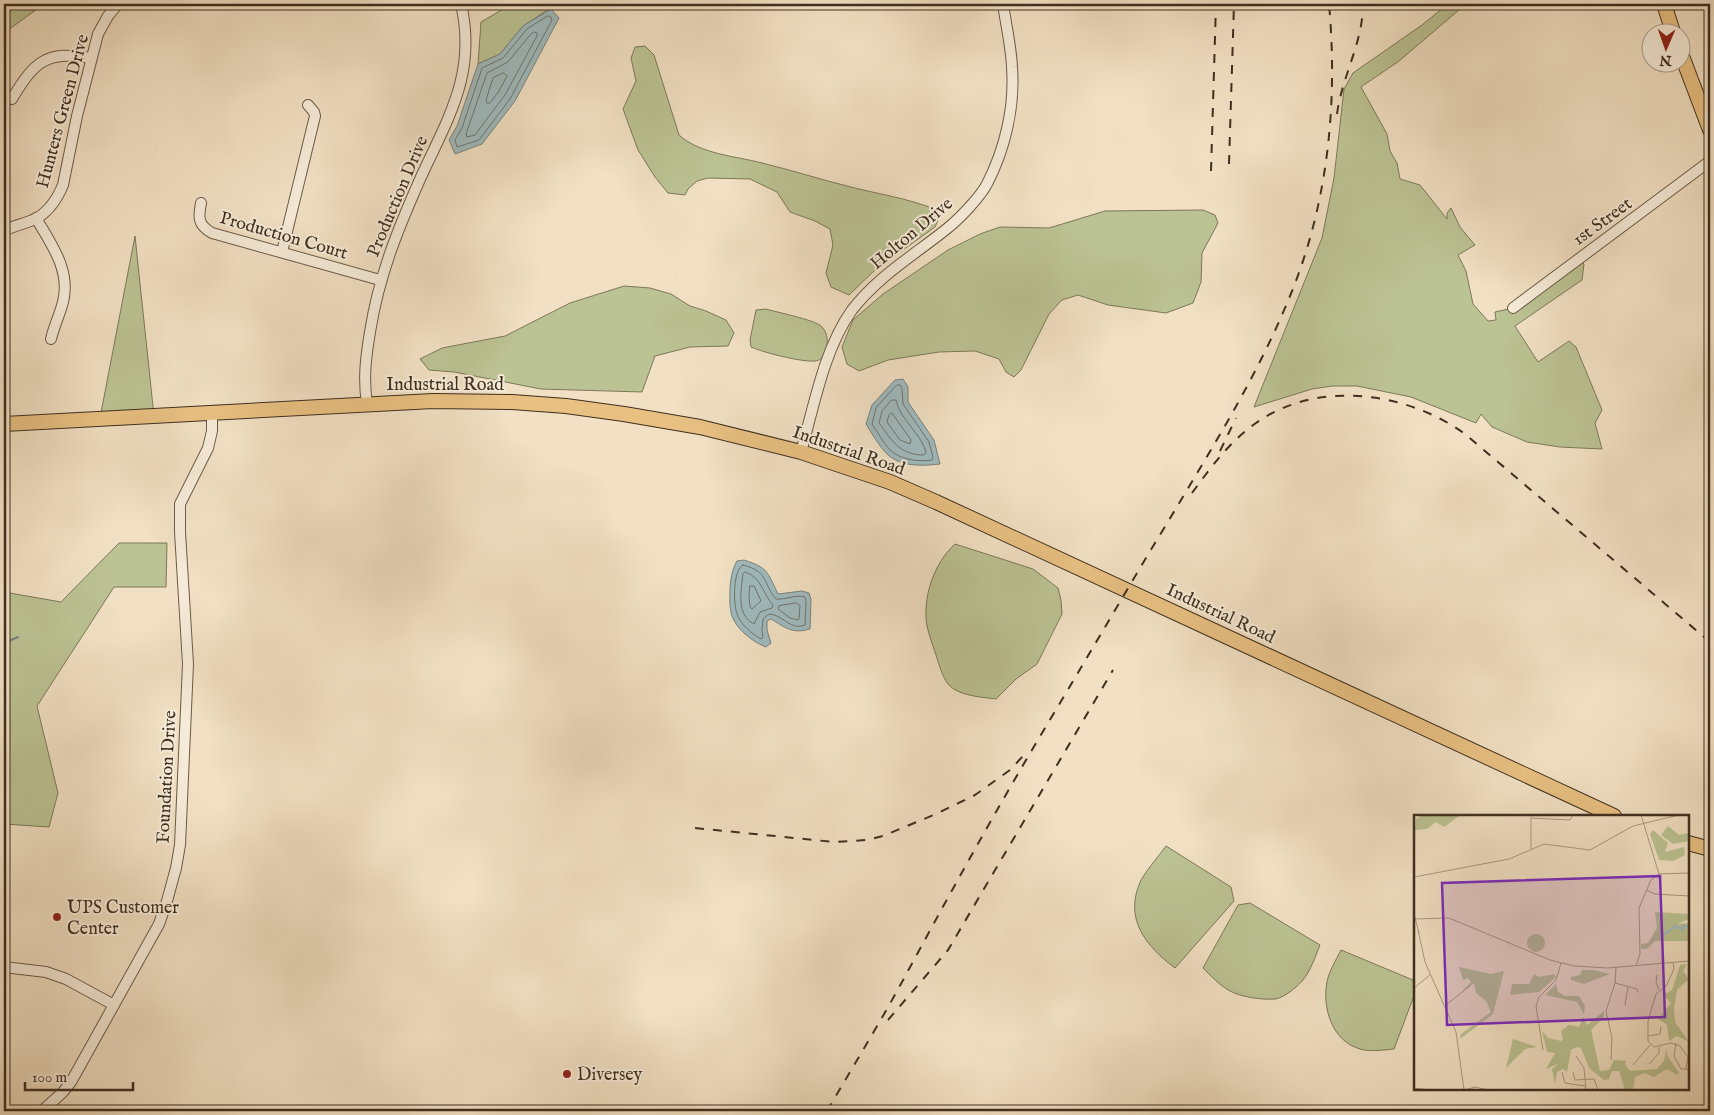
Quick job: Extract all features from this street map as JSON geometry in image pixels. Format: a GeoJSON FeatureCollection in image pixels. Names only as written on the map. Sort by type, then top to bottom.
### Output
{"type":"FeatureCollection","features":[{"type":"Feature","properties":{"kind":"main road"},"geometry":{"type":"LineString","coordinates":[[1664,4],[1670,22]]}},
{"type":"Feature","properties":{"kind":"main road"},"geometry":{"type":"LineString","coordinates":[[1688,72],[1710,130]]}},
{"type":"Feature","properties":{"kind":"main road","name":"Industrial Road"},"geometry":{"type":"LineString","coordinates":[[4,424],[212,414],[367,403],[459,400],[566,406],[700,427],[801,452],[890,482],[951,508],[1612,815]]}},
{"type":"Feature","properties":{"kind":"main road"},"geometry":{"type":"LineString","coordinates":[[1689,843],[1710,849]]}},
{"type":"Feature","properties":{"kind":"street","name":"Hunters Green Drive"},"geometry":{"type":"LineString","coordinates":[[4,231],[36,218],[59,195],[91,58],[102,25],[118,4]]}},
{"type":"Feature","properties":{"kind":"street","name":"Production Drive"},"geometry":{"type":"LineString","coordinates":[[367,403],[364,387],[365,371],[374,305],[380,280],[397,232],[456,100],[463,69],[465,36],[461,4]]}},
{"type":"Feature","properties":{"kind":"street","name":"Holton Drive"},"geometry":{"type":"LineString","coordinates":[[801,452],[826,363],[836,338],[852,310],[871,288],[892,269],[951,225],[983,191],[987,184],[1003,144],[1012,107],[1012,66],[1003,4]]}},
{"type":"Feature","properties":{"kind":"street"},"geometry":{"type":"LineString","coordinates":[[12,99],[30,71],[51,57],[71,54],[91,58]]}},
{"type":"Feature","properties":{"kind":"street"},"geometry":{"type":"LineString","coordinates":[[282,252],[315,116],[308,105]]}},
{"type":"Feature","properties":{"kind":"street","name":"1st Street"},"geometry":{"type":"LineString","coordinates":[[1513,308],[1710,161]]}},
{"type":"Feature","properties":{"kind":"street","name":"Production Court"},"geometry":{"type":"LineString","coordinates":[[201,203],[200,218],[204,228],[212,233],[380,280]]}},
{"type":"Feature","properties":{"kind":"street"},"geometry":{"type":"LineString","coordinates":[[36,218],[61,263],[64,278],[64,301],[51,339]]}},
{"type":"Feature","properties":{"kind":"street","name":"Foundation Drive"},"geometry":{"type":"LineString","coordinates":[[42,1111],[71,1082],[159,924],[176,868],[180,845],[188,664],[180,504],[208,448],[212,431],[212,414]]}},
{"type":"Feature","properties":{"kind":"street"},"geometry":{"type":"LineString","coordinates":[[4,967],[46,972],[59,976],[114,1005]]}},
{"type":"Feature","properties":{"kind":"green space"},"geometry":{"type":"Polygon","coordinates":[[[4,4],[44,4],[4,33],[4,4]]]}},
{"type":"Feature","properties":{"kind":"green space"},"geometry":{"type":"Polygon","coordinates":[[[510,4],[557,4],[523,26],[500,54],[478,64],[481,22],[510,4]]]}},
{"type":"Feature","properties":{"kind":"green space"},"geometry":{"type":"Polygon","coordinates":[[[1448,4],[1466,4],[1399,61],[1361,87],[1387,134],[1390,151],[1397,163],[1400,179],[1420,185],[1447,219],[1447,213],[1451,208],[1460,227],[1475,245],[1458,255],[1466,271],[1473,304],[1488,321],[1496,320],[1495,312],[1513,308],[1578,259],[1584,264],[1582,280],[1515,326],[1538,362],[1569,341],[1576,347],[1602,410],[1595,423],[1602,449],[1560,447],[1527,442],[1492,427],[1481,414],[1476,423],[1411,397],[1357,386],[1332,386],[1312,389],[1254,407],[1322,238],[1334,178],[1344,89],[1353,73],[1422,25],[1448,4]]]}},
{"type":"Feature","properties":{"kind":"green space"},"geometry":{"type":"Polygon","coordinates":[[[645,46],[654,55],[679,135],[687,141],[718,154],[773,166],[926,206],[937,210],[939,218],[935,227],[875,270],[849,295],[831,287],[826,273],[833,245],[830,229],[790,212],[777,192],[750,179],[708,178],[697,181],[688,189],[685,195],[668,193],[655,177],[638,150],[623,109],[636,81],[631,58],[635,47],[645,46]]]}},
{"type":"Feature","properties":{"kind":"green space"},"geometry":{"type":"Polygon","coordinates":[[[1203,210],[1215,215],[1218,223],[1202,253],[1201,282],[1193,303],[1166,313],[1108,305],[1078,295],[1062,300],[1049,314],[1021,370],[1014,377],[1006,372],[999,359],[975,351],[939,352],[888,360],[859,371],[847,364],[842,347],[853,320],[883,294],[948,250],[980,234],[1000,227],[1049,228],[1105,211],[1203,210]]]}},
{"type":"Feature","properties":{"kind":"green space"},"geometry":{"type":"Polygon","coordinates":[[[135,236],[154,416],[100,418],[135,236]]]}},
{"type":"Feature","properties":{"kind":"green space"},"geometry":{"type":"Polygon","coordinates":[[[624,286],[650,288],[671,294],[690,306],[726,320],[734,333],[728,346],[690,347],[655,356],[642,392],[541,389],[454,372],[429,370],[420,359],[442,348],[505,336],[570,303],[624,286]]]}},
{"type":"Feature","properties":{"kind":"green space"},"geometry":{"type":"Polygon","coordinates":[[[766,309],[804,319],[821,326],[826,333],[827,341],[826,351],[822,358],[806,361],[775,355],[751,347],[750,340],[756,310],[766,309]]]}},
{"type":"Feature","properties":{"kind":"green space"},"geometry":{"type":"Polygon","coordinates":[[[119,543],[167,543],[166,587],[114,587],[37,706],[58,793],[49,827],[4,824],[4,592],[61,602],[119,543]]]}},
{"type":"Feature","properties":{"kind":"green space"},"geometry":{"type":"Polygon","coordinates":[[[955,544],[1033,569],[1058,588],[1062,614],[1037,664],[1016,679],[996,699],[977,697],[964,693],[952,688],[948,684],[941,670],[928,629],[926,604],[931,582],[941,561],[955,544]]]}},
{"type":"Feature","properties":{"kind":"green space"},"geometry":{"type":"Polygon","coordinates":[[[1166,846],[1231,887],[1234,901],[1175,968],[1164,960],[1147,941],[1136,919],[1135,907],[1136,894],[1141,880],[1166,846]]]}},
{"type":"Feature","properties":{"kind":"green space"},"geometry":{"type":"Polygon","coordinates":[[[1250,903],[1320,945],[1311,968],[1303,980],[1290,992],[1279,998],[1258,998],[1235,993],[1226,989],[1203,968],[1238,905],[1250,903]]]}},
{"type":"Feature","properties":{"kind":"green space"},"geometry":{"type":"Polygon","coordinates":[[[1341,950],[1413,980],[1414,996],[1394,1049],[1360,1049],[1342,1039],[1331,1022],[1326,1002],[1327,982],[1341,950]]]}},
{"type":"Feature","properties":{"kind":"water"},"geometry":{"type":"Polygon","coordinates":[[[551,9],[559,18],[515,101],[482,144],[455,154],[449,140],[457,126],[478,64],[500,54],[523,26],[551,9]]]}},
{"type":"Feature","properties":{"kind":"water"},"geometry":{"type":"Polygon","coordinates":[[[903,379],[908,387],[908,402],[934,440],[940,464],[912,465],[892,458],[881,447],[866,424],[872,405],[895,380],[903,379]]]}},
{"type":"Feature","properties":{"kind":"water"},"geometry":{"type":"Polygon","coordinates":[[[744,560],[763,568],[778,594],[802,591],[809,593],[811,599],[810,629],[794,630],[771,619],[767,621],[767,630],[771,643],[766,647],[751,639],[742,631],[734,621],[731,613],[730,588],[735,564],[737,561],[744,560]]]}},
{"type":"Feature","properties":{"kind":"waterway"},"geometry":{"type":"LineString","coordinates":[[4,643],[18,637]]}},
{"type":"Feature","properties":{"kind":"railway"},"geometry":{"type":"LineString","coordinates":[[1211,171],[1216,4]]}},
{"type":"Feature","properties":{"kind":"railway"},"geometry":{"type":"LineString","coordinates":[[1229,164],[1234,4]]}},
{"type":"Feature","properties":{"kind":"railway"},"geometry":{"type":"LineString","coordinates":[[827,1111],[893,998],[1010,787],[1202,466],[1264,354],[1290,296],[1303,261],[1321,189],[1331,116],[1332,78],[1329,4]]}},
{"type":"Feature","properties":{"kind":"railway"},"geometry":{"type":"LineString","coordinates":[[1337,114],[1343,86],[1360,32],[1363,4]]}},
{"type":"Feature","properties":{"kind":"railway"},"geometry":{"type":"LineString","coordinates":[[1192,493],[1229,446],[1256,423],[1280,409],[1307,400],[1334,396],[1362,396],[1390,400],[1417,408],[1465,434],[1710,642]]}},
{"type":"Feature","properties":{"kind":"railway"},"geometry":{"type":"LineString","coordinates":[[1220,451],[1236,418]]}},
{"type":"Feature","properties":{"kind":"railway"},"geometry":{"type":"LineString","coordinates":[[888,1020],[948,950],[1113,670]]}},
{"type":"Feature","properties":{"kind":"railway"},"geometry":{"type":"LineString","coordinates":[[695,828],[834,842],[867,840],[883,836],[936,814],[975,795],[1010,770],[1024,755]]}},
{"type":"Feature","properties":{"kind":"place","name":"UPS Customer Center"},"geometry":{"type":"Point","coordinates":[57,917]}},
{"type":"Feature","properties":{"kind":"place","name":"Diversey"},"geometry":{"type":"Point","coordinates":[567,1074]}}]}
